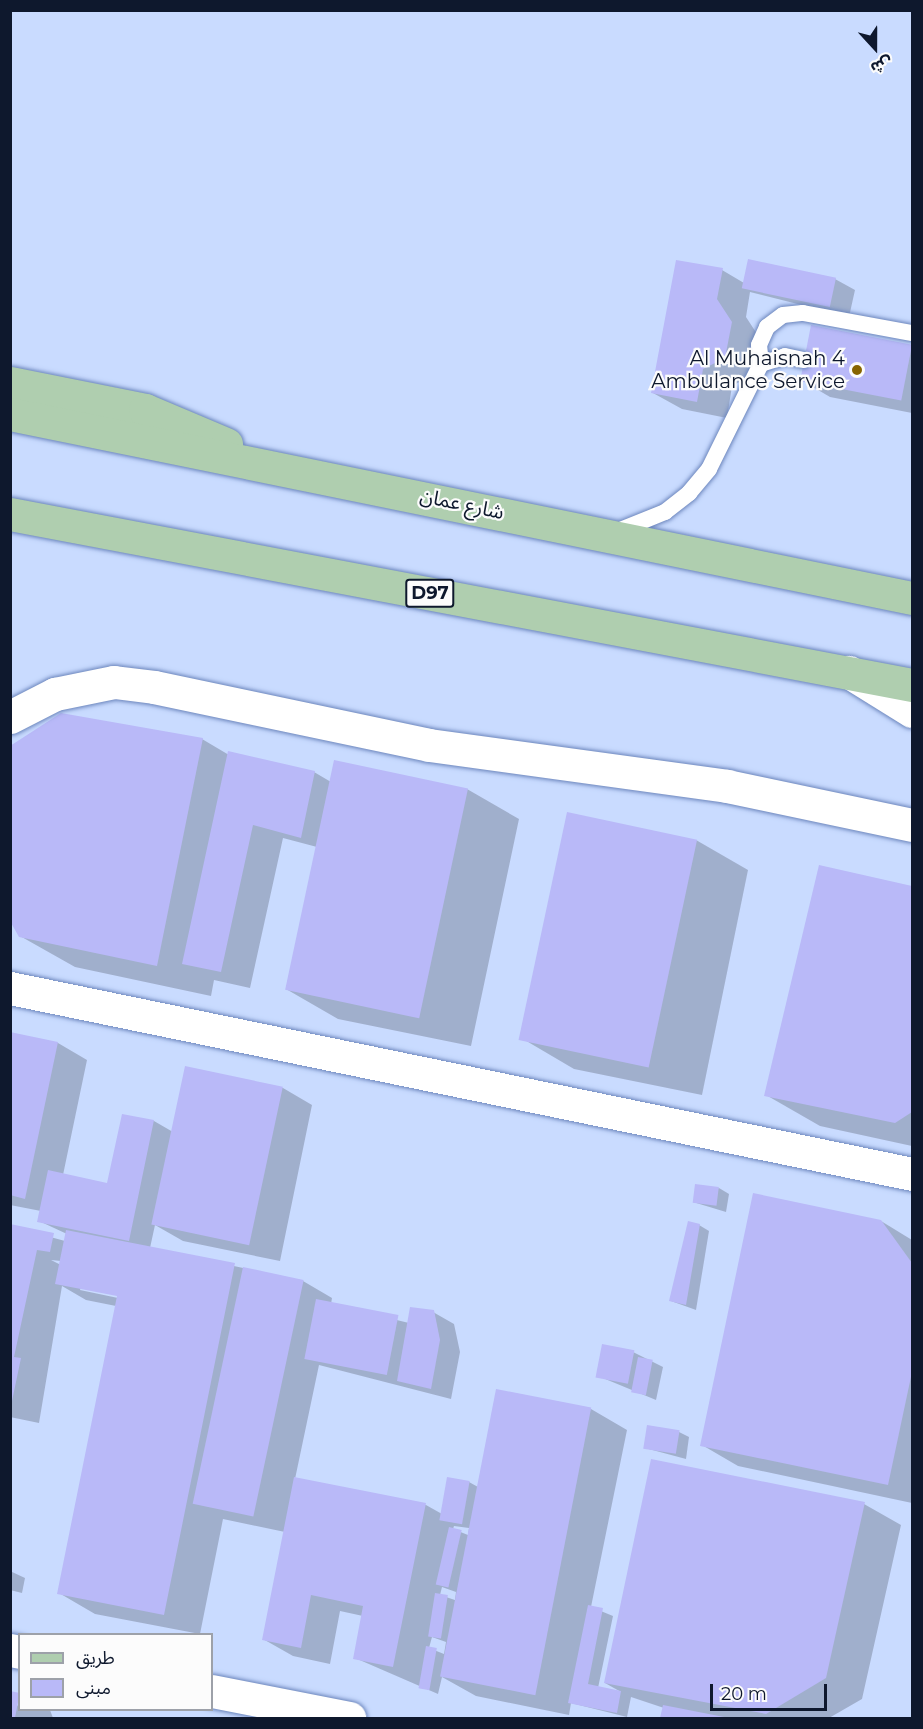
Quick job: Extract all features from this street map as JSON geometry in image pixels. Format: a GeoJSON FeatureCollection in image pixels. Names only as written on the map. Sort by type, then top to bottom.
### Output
{"type":"FeatureCollection","features":[{"type":"Feature","properties":{"kind":"main road"},"geometry":{"type":"LineString","coordinates":[[10,383],[182,422],[250,460]]}},
{"type":"Feature","properties":{"kind":"main road","name":"شارع عمان"},"geometry":{"type":"LineString","coordinates":[[10,414],[250,460],[912,598]]}},
{"type":"Feature","properties":{"kind":"main road","name":"D97"},"geometry":{"type":"LineString","coordinates":[[10,514],[912,685]]}},
{"type":"Feature","properties":{"kind":"street"},"geometry":{"type":"LineString","coordinates":[[849,672],[912,711]]}},
{"type":"Feature","properties":{"kind":"street"},"geometry":{"type":"LineString","coordinates":[[10,717],[55,694],[114,682],[154,687],[429,745],[727,786],[912,825]]}},
{"type":"Feature","properties":{"kind":"street"},"geometry":{"type":"LineString","coordinates":[[10,988],[912,1174]]}},
{"type":"Feature","properties":{"kind":"street"},"geometry":{"type":"LineString","coordinates":[[213,1691],[350,1719]]}},
{"type":"Feature","properties":{"kind":"lane"},"geometry":{"type":"LineString","coordinates":[[607,534],[637,526],[689,493],[709,468],[761,364],[759,345],[767,327],[783,315],[803,313],[912,333]]}},
{"type":"Feature","properties":{"kind":"lane"},"geometry":{"type":"LineString","coordinates":[[761,364],[785,356],[804,360]]}},
{"type":"Feature","properties":{"kind":"building"},"geometry":{"type":"Polygon","coordinates":[[[748,259],[836,278],[830,307],[742,288],[748,259]]]}},
{"type":"Feature","properties":{"kind":"building"},"geometry":{"type":"Polygon","coordinates":[[[676,260],[723,268],[717,299],[732,322],[725,358],[703,369],[697,402],[651,393],[676,260]]]}},
{"type":"Feature","properties":{"kind":"building","name":"Al Muhaisnah 4 Ambulance Service"},"geometry":{"type":"Polygon","coordinates":[[[811,325],[912,345],[901,401],[800,381],[811,325]]]}},
{"type":"Feature","properties":{"kind":"building"},"geometry":{"type":"Polygon","coordinates":[[[61,713],[203,738],[157,966],[19,937],[10,921],[10,746],[61,713]]]}},
{"type":"Feature","properties":{"kind":"building"},"geometry":{"type":"Polygon","coordinates":[[[228,751],[315,771],[301,838],[253,825],[221,972],[182,964],[228,751]]]}},
{"type":"Feature","properties":{"kind":"building"},"geometry":{"type":"Polygon","coordinates":[[[334,760],[468,788],[419,1018],[285,990],[334,760]]]}},
{"type":"Feature","properties":{"kind":"building"},"geometry":{"type":"Polygon","coordinates":[[[567,812],[697,840],[649,1068],[519,1040],[567,812]]]}},
{"type":"Feature","properties":{"kind":"building"},"geometry":{"type":"Polygon","coordinates":[[[819,865],[912,886],[912,1112],[895,1123],[764,1096],[819,865]]]}},
{"type":"Feature","properties":{"kind":"building"},"geometry":{"type":"Polygon","coordinates":[[[10,1032],[58,1042],[25,1199],[10,1195],[10,1032]]]}},
{"type":"Feature","properties":{"kind":"building"},"geometry":{"type":"Polygon","coordinates":[[[185,1066],[283,1087],[249,1245],[151,1224],[185,1066]]]}},
{"type":"Feature","properties":{"kind":"building"},"geometry":{"type":"Polygon","coordinates":[[[122,1114],[154,1120],[129,1241],[37,1222],[48,1170],[107,1183],[122,1114]]]}},
{"type":"Feature","properties":{"kind":"building"},"geometry":{"type":"Polygon","coordinates":[[[695,1184],[719,1187],[717,1206],[693,1203],[695,1184]]]}},
{"type":"Feature","properties":{"kind":"building"},"geometry":{"type":"Polygon","coordinates":[[[753,1193],[881,1220],[912,1263],[912,1372],[888,1485],[700,1446],[753,1193]]]}},
{"type":"Feature","properties":{"kind":"building"},"geometry":{"type":"Polygon","coordinates":[[[688,1221],[700,1224],[686,1305],[669,1301],[688,1221]]]}},
{"type":"Feature","properties":{"kind":"building"},"geometry":{"type":"Polygon","coordinates":[[[10,1224],[54,1233],[50,1252],[37,1250],[14,1357],[21,1358],[12,1401],[10,1224]]]}},
{"type":"Feature","properties":{"kind":"building"},"geometry":{"type":"Polygon","coordinates":[[[66,1230],[235,1263],[164,1615],[57,1594],[117,1296],[55,1284],[66,1230]]]}},
{"type":"Feature","properties":{"kind":"building"},"geometry":{"type":"Polygon","coordinates":[[[243,1267],[304,1280],[253,1517],[193,1504],[243,1267]]]}},
{"type":"Feature","properties":{"kind":"building"},"geometry":{"type":"Polygon","coordinates":[[[316,1299],[398,1315],[387,1375],[304,1359],[316,1299]]]}},
{"type":"Feature","properties":{"kind":"building"},"geometry":{"type":"Polygon","coordinates":[[[410,1307],[434,1310],[440,1340],[431,1389],[397,1381],[410,1307]]]}},
{"type":"Feature","properties":{"kind":"building"},"geometry":{"type":"Polygon","coordinates":[[[602,1344],[634,1350],[628,1384],[596,1377],[602,1344]]]}},
{"type":"Feature","properties":{"kind":"building"},"geometry":{"type":"Polygon","coordinates":[[[638,1357],[653,1360],[646,1395],[631,1392],[638,1357]]]}},
{"type":"Feature","properties":{"kind":"building"},"geometry":{"type":"Polygon","coordinates":[[[496,1389],[591,1408],[535,1695],[440,1677],[496,1389]]]}},
{"type":"Feature","properties":{"kind":"building"},"geometry":{"type":"Polygon","coordinates":[[[647,1425],[680,1430],[676,1454],[643,1449],[647,1425]]]}},
{"type":"Feature","properties":{"kind":"building"},"geometry":{"type":"Polygon","coordinates":[[[651,1459],[865,1502],[826,1678],[766,1714],[604,1683],[651,1459]]]}},
{"type":"Feature","properties":{"kind":"building"},"geometry":{"type":"Polygon","coordinates":[[[294,1477],[426,1503],[393,1667],[353,1659],[363,1606],[311,1595],[301,1648],[262,1640],[294,1477]]]}},
{"type":"Feature","properties":{"kind":"building"},"geometry":{"type":"Polygon","coordinates":[[[447,1477],[470,1481],[462,1524],[439,1520],[447,1477]]]}},
{"type":"Feature","properties":{"kind":"building"},"geometry":{"type":"Polygon","coordinates":[[[449,1527],[462,1530],[448,1587],[436,1584],[449,1527]]]}},
{"type":"Feature","properties":{"kind":"building"},"geometry":{"type":"Polygon","coordinates":[[[435,1593],[448,1595],[441,1638],[428,1636],[435,1593]]]}},
{"type":"Feature","properties":{"kind":"building"},"geometry":{"type":"Polygon","coordinates":[[[588,1605],[603,1608],[588,1684],[621,1691],[617,1713],[568,1703],[588,1605]]]}},
{"type":"Feature","properties":{"kind":"building"},"geometry":{"type":"Polygon","coordinates":[[[426,1646],[437,1648],[429,1690],[419,1688],[426,1646]]]}},
{"type":"Feature","properties":{"kind":"building"},"geometry":{"type":"Polygon","coordinates":[[[10,1691],[18,1693],[15,1718],[10,1718],[10,1691]]]}},
{"type":"Feature","properties":{"kind":"building"},"geometry":{"type":"Polygon","coordinates":[[[663,1705],[724,1717],[724,1718],[660,1718],[663,1705]]]}},
{"type":"Feature","properties":{"kind":"place","name":"Al Muhaisnah 4 Ambulance Service"},"geometry":{"type":"Point","coordinates":[857,370]}}]}
